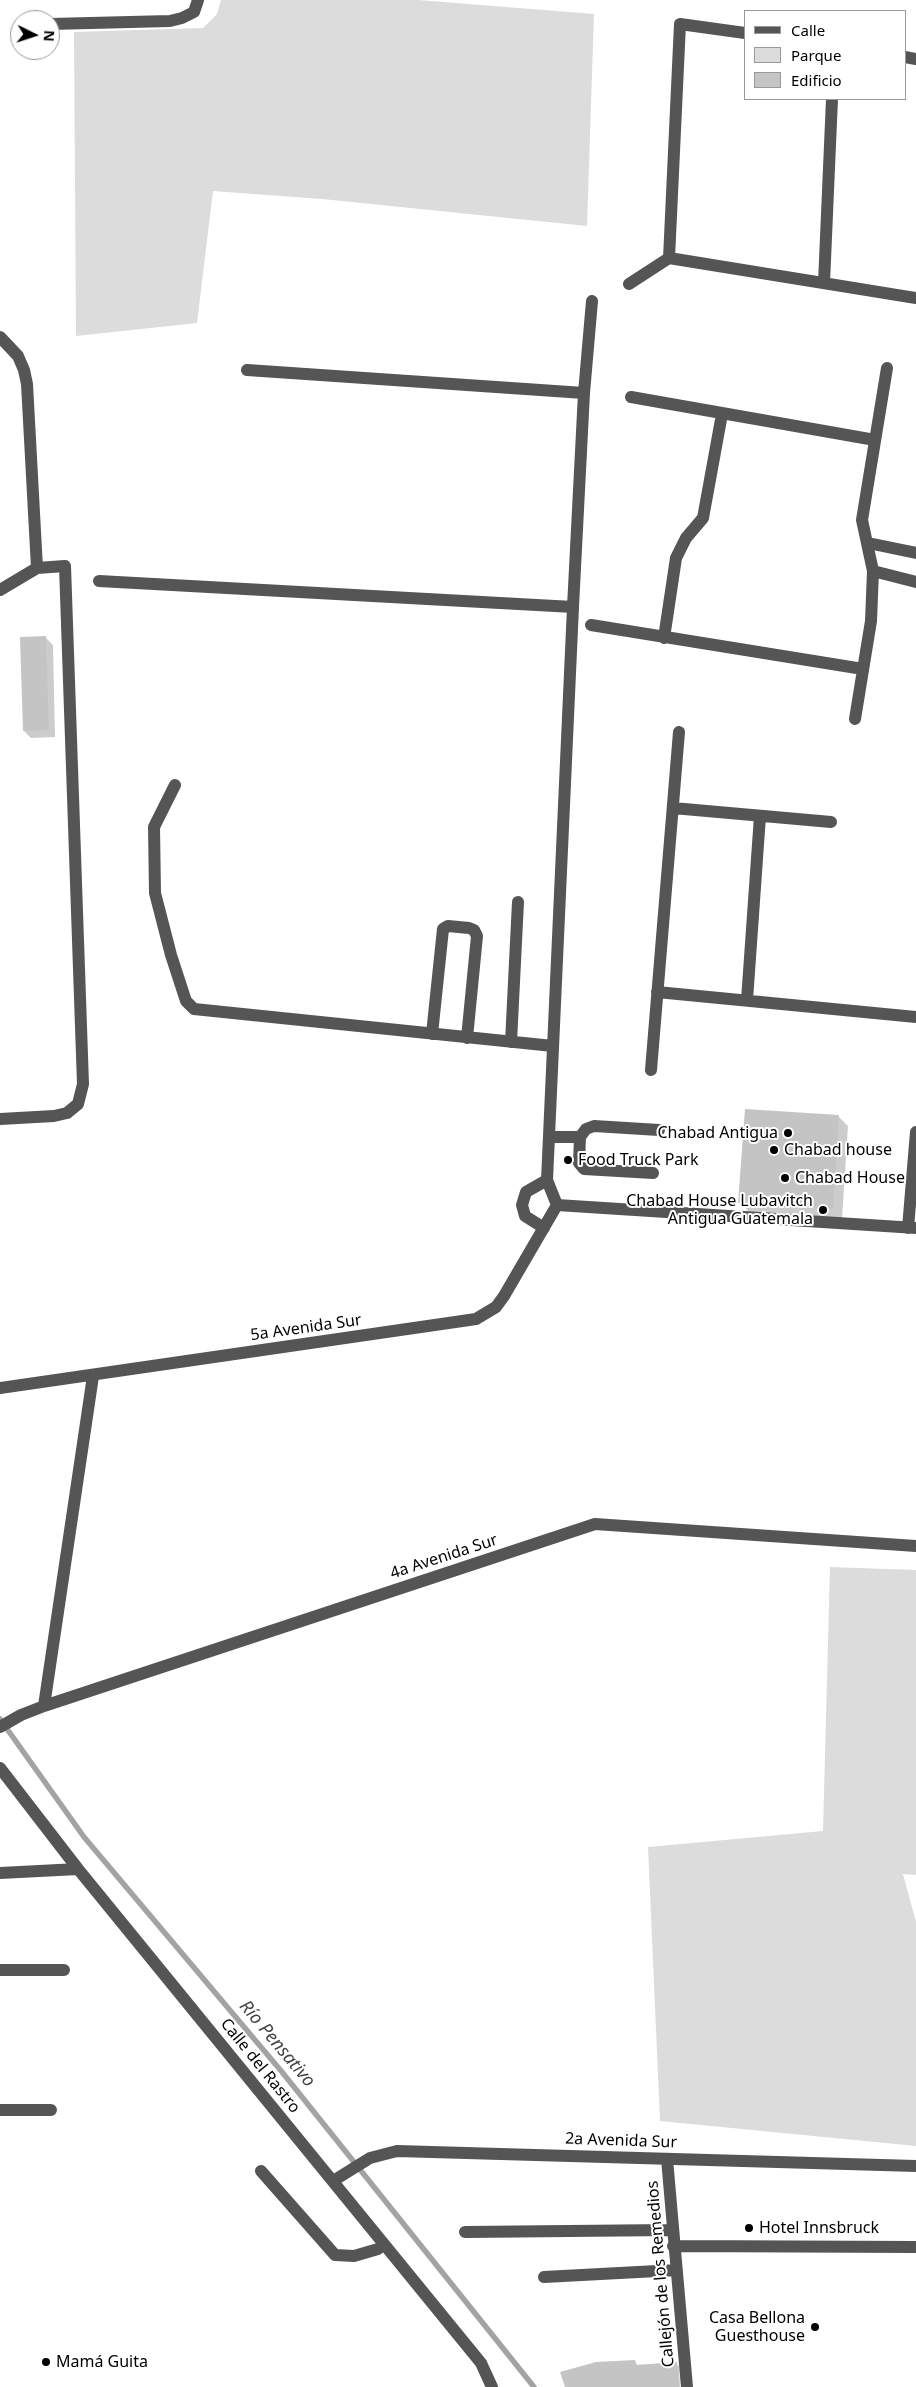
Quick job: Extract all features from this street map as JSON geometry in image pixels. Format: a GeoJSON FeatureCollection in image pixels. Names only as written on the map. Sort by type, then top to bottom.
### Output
{"type":"FeatureCollection","features":[{"type":"Feature","properties":{"kind":"street"},"geometry":{"type":"LineString","coordinates":[[60,24],[170,21],[194,12],[198,0]]}},
{"type":"Feature","properties":{"kind":"street"},"geometry":{"type":"LineString","coordinates":[[669,258],[680,24],[744,33]]}},
{"type":"Feature","properties":{"kind":"street"},"geometry":{"type":"LineString","coordinates":[[824,283],[832,100]]}},
{"type":"Feature","properties":{"kind":"street"},"geometry":{"type":"LineString","coordinates":[[629,284],[669,258],[916,298]]}},
{"type":"Feature","properties":{"kind":"street"},"geometry":{"type":"LineString","coordinates":[[592,301],[584,393],[573,606],[553,1046],[551,1136],[547,1180],[557,1205],[912,1228],[916,1132]]}},
{"type":"Feature","properties":{"kind":"street"},"geometry":{"type":"LineString","coordinates":[[0,336],[18,356],[24,370],[37,568]]}},
{"type":"Feature","properties":{"kind":"street"},"geometry":{"type":"LineString","coordinates":[[854,719],[871,622],[873,571],[862,520],[887,368]]}},
{"type":"Feature","properties":{"kind":"street"},"geometry":{"type":"LineString","coordinates":[[247,370],[584,393]]}},
{"type":"Feature","properties":{"kind":"street"},"geometry":{"type":"LineString","coordinates":[[632,397],[875,440]]}},
{"type":"Feature","properties":{"kind":"street"},"geometry":{"type":"LineString","coordinates":[[664,638],[676,558],[686,538],[703,518],[722,414]]}},
{"type":"Feature","properties":{"kind":"street"},"geometry":{"type":"LineString","coordinates":[[868,543],[916,553]]}},
{"type":"Feature","properties":{"kind":"street"},"geometry":{"type":"LineString","coordinates":[[0,590],[37,568],[65,566],[83,1091],[78,1104],[67,1113],[0,1119]]}},
{"type":"Feature","properties":{"kind":"street"},"geometry":{"type":"LineString","coordinates":[[873,571],[916,582]]}},
{"type":"Feature","properties":{"kind":"street"},"geometry":{"type":"LineString","coordinates":[[99,580],[573,606]]}},
{"type":"Feature","properties":{"kind":"street"},"geometry":{"type":"LineString","coordinates":[[591,625],[863,669]]}},
{"type":"Feature","properties":{"kind":"street"},"geometry":{"type":"LineString","coordinates":[[651,1070],[679,732]]}},
{"type":"Feature","properties":{"kind":"street"},"geometry":{"type":"LineString","coordinates":[[175,785],[154,826],[155,894],[186,1001],[194,1009],[553,1046]]}},
{"type":"Feature","properties":{"kind":"street"},"geometry":{"type":"LineString","coordinates":[[672,808],[832,822]]}},
{"type":"Feature","properties":{"kind":"street"},"geometry":{"type":"LineString","coordinates":[[747,1000],[760,816]]}},
{"type":"Feature","properties":{"kind":"street"},"geometry":{"type":"LineString","coordinates":[[511,1042],[518,902]]}},
{"type":"Feature","properties":{"kind":"street"},"geometry":{"type":"LineString","coordinates":[[432,1034],[443,929],[448,926],[469,928],[474,930],[477,936],[467,1038]]}},
{"type":"Feature","properties":{"kind":"street"},"geometry":{"type":"LineString","coordinates":[[657,992],[916,1017]]}},
{"type":"Feature","properties":{"kind":"street"},"geometry":{"type":"LineString","coordinates":[[653,1173],[584,1170],[579,1163],[580,1137],[586,1129],[594,1126],[659,1130]]}},
{"type":"Feature","properties":{"kind":"street"},"geometry":{"type":"LineString","coordinates":[[551,1136],[580,1137]]}},
{"type":"Feature","properties":{"kind":"street"},"geometry":{"type":"LineString","coordinates":[[544,1228],[525,1216],[522,1205],[526,1192],[547,1180]]}},
{"type":"Feature","properties":{"kind":"street","name":"5a Avenida Sur"},"geometry":{"type":"LineString","coordinates":[[0,1388],[476,1319],[496,1307],[557,1205]]}},
{"type":"Feature","properties":{"kind":"street"},"geometry":{"type":"LineString","coordinates":[[44,1706],[93,1376]]}},
{"type":"Feature","properties":{"kind":"street","name":"4a Avenida Sur"},"geometry":{"type":"LineString","coordinates":[[0,1728],[21,1715],[44,1706],[595,1524],[916,1546]]}},
{"type":"Feature","properties":{"kind":"street"},"geometry":{"type":"LineString","coordinates":[[47,1682],[50,1696],[59,1701]]}},
{"type":"Feature","properties":{"kind":"street","name":"Calle del Rastro"},"geometry":{"type":"LineString","coordinates":[[0,1768],[78,1869],[481,2363],[492,2387]]}},
{"type":"Feature","properties":{"kind":"street"},"geometry":{"type":"LineString","coordinates":[[0,1873],[78,1869]]}},
{"type":"Feature","properties":{"kind":"street"},"geometry":{"type":"LineString","coordinates":[[0,1970],[64,1970]]}},
{"type":"Feature","properties":{"kind":"street"},"geometry":{"type":"LineString","coordinates":[[0,2110],[51,2110]]}},
{"type":"Feature","properties":{"kind":"street","name":"2a Avenida Sur"},"geometry":{"type":"LineString","coordinates":[[333,2181],[370,2158],[396,2151],[916,2166]]}},
{"type":"Feature","properties":{"kind":"street","name":"Callejón de los Remedios"},"geometry":{"type":"LineString","coordinates":[[667,2158],[673,2246],[687,2387]]}},
{"type":"Feature","properties":{"kind":"street"},"geometry":{"type":"LineString","coordinates":[[261,2170],[335,2255],[354,2256],[384,2244]]}},
{"type":"Feature","properties":{"kind":"street"},"geometry":{"type":"LineString","coordinates":[[465,2232],[672,2230]]}},
{"type":"Feature","properties":{"kind":"street"},"geometry":{"type":"LineString","coordinates":[[673,2246],[916,2247]]}},
{"type":"Feature","properties":{"kind":"street"},"geometry":{"type":"LineString","coordinates":[[544,2277],[676,2270]]}},
{"type":"Feature","properties":{"kind":"green space"},"geometry":{"type":"Polygon","coordinates":[[[221,0],[418,0],[594,14],[587,226],[322,199],[213,191],[197,323],[76,336],[74,32],[203,28],[217,14],[221,0]]]}},
{"type":"Feature","properties":{"kind":"green space"},"geometry":{"type":"Polygon","coordinates":[[[830,1567],[916,1570],[916,1875],[903,1874],[916,1922],[916,2146],[660,2121],[648,1847],[823,1831],[830,1567]]]}},
{"type":"Feature","properties":{"kind":"building"},"geometry":{"type":"Polygon","coordinates":[[[46,636],[49,730],[23,731],[20,637],[46,636]]]}},
{"type":"Feature","properties":{"kind":"building"},"geometry":{"type":"Polygon","coordinates":[[[745,1109],[839,1115],[833,1209],[738,1203],[745,1109]]]}},
{"type":"Feature","properties":{"kind":"building"},"geometry":{"type":"Polygon","coordinates":[[[635,2360],[636,2365],[677,2362],[679,2387],[565,2387],[560,2372],[596,2362],[635,2360]]]}},
{"type":"Feature","properties":{"kind":"waterway","name":"Río Pensativo"},"geometry":{"type":"LineString","coordinates":[[0,1719],[84,1837],[282,2072],[534,2387]]}},
{"type":"Feature","properties":{"kind":"place","name":"Chabad Antigua"},"geometry":{"type":"Point","coordinates":[788,1133]}},
{"type":"Feature","properties":{"kind":"place","name":"Chabad house"},"geometry":{"type":"Point","coordinates":[774,1150]}},
{"type":"Feature","properties":{"kind":"place","name":"Food Truck Park"},"geometry":{"type":"Point","coordinates":[568,1160]}},
{"type":"Feature","properties":{"kind":"place","name":"Chabad House"},"geometry":{"type":"Point","coordinates":[785,1178]}},
{"type":"Feature","properties":{"kind":"place","name":"Chabad House Lubavitch Antigua Guatemala"},"geometry":{"type":"Point","coordinates":[823,1210]}},
{"type":"Feature","properties":{"kind":"place","name":"Hotel Innsbruck"},"geometry":{"type":"Point","coordinates":[749,2228]}},
{"type":"Feature","properties":{"kind":"place","name":"Casa Bellona Guesthouse"},"geometry":{"type":"Point","coordinates":[815,2327]}},
{"type":"Feature","properties":{"kind":"place","name":"Mamá Guita"},"geometry":{"type":"Point","coordinates":[46,2362]}}]}
